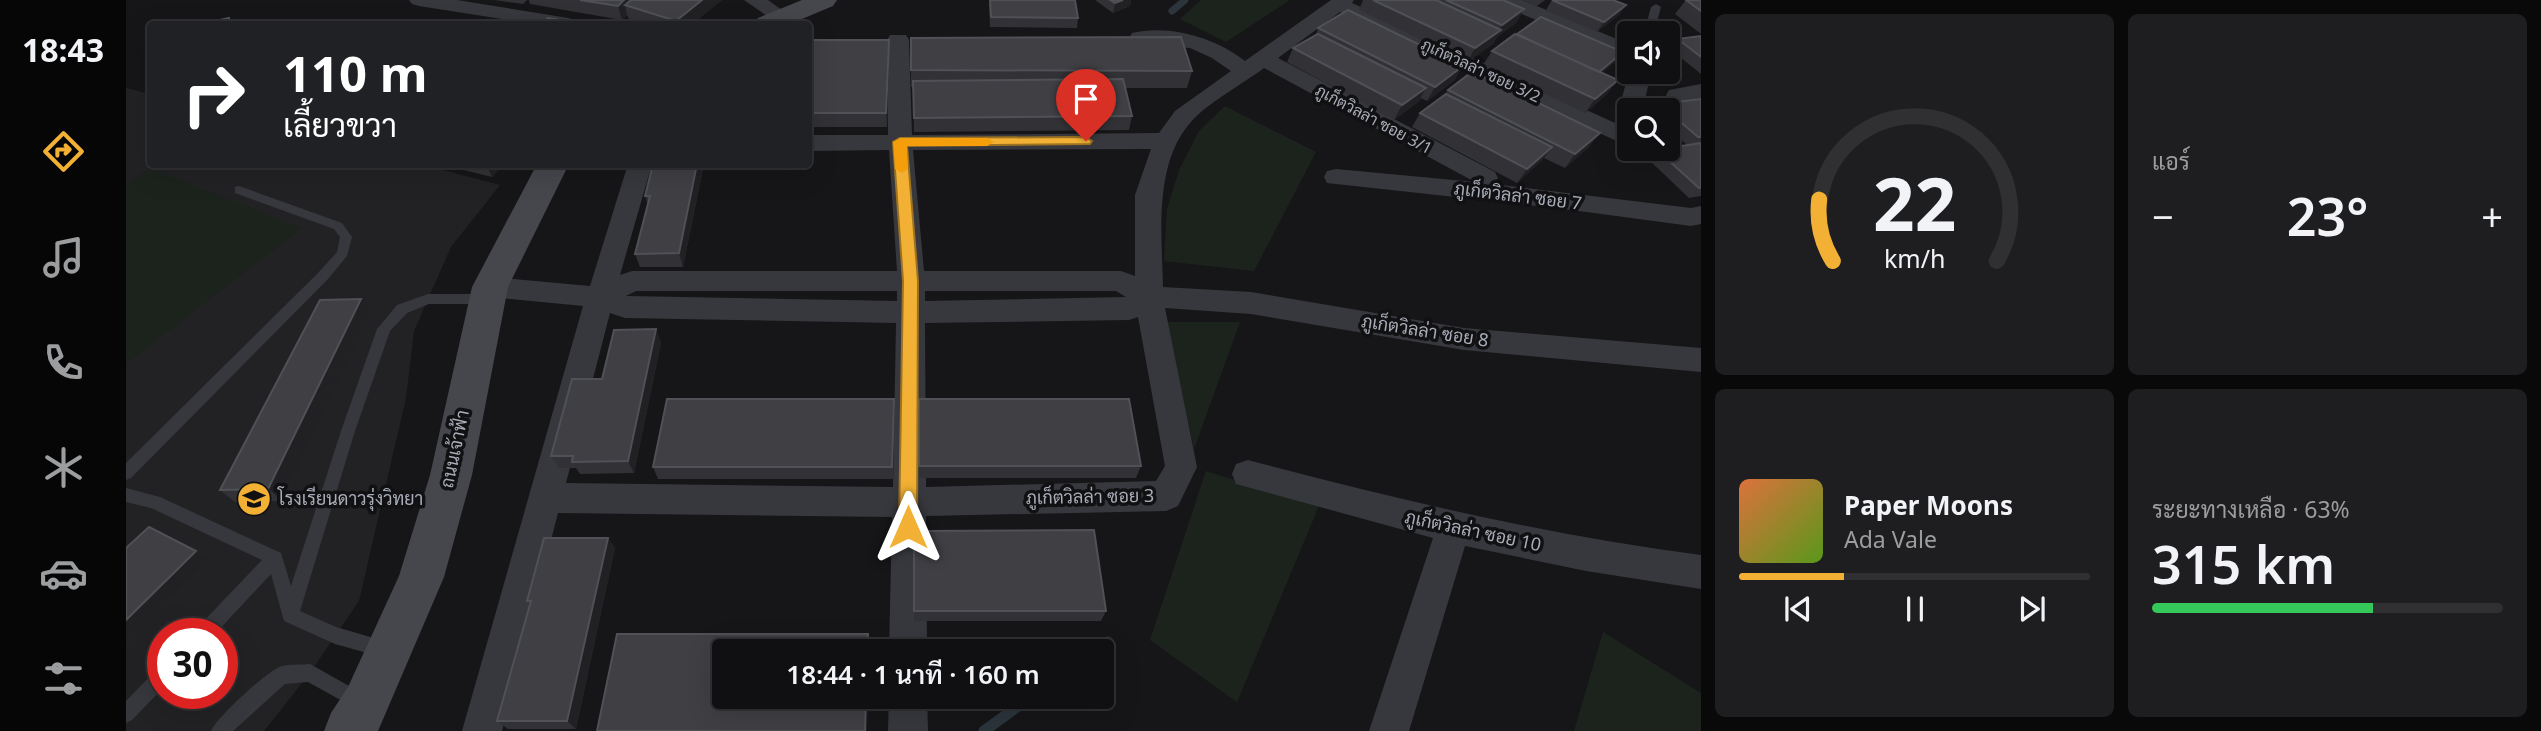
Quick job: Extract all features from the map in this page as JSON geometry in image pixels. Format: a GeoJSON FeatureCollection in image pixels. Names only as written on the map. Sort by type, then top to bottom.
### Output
{"type":"FeatureCollection","features":[{"type":"Feature","properties":{"kind":"main road"},"geometry":{"type":"LineString","coordinates":[[775,21],[824,0]]}},
{"type":"Feature","properties":{"kind":"main road","name":"ถนนเจ้าฟ้า"},"geometry":{"type":"LineString","coordinates":[[358,718],[421,577],[451,475],[488,293],[551,168]]}},
{"type":"Feature","properties":{"kind":"street"},"geometry":{"type":"LineString","coordinates":[[419,0],[549,21]]}},
{"type":"Feature","properties":{"kind":"street"},"geometry":{"type":"LineString","coordinates":[[754,0],[775,21]]}},
{"type":"Feature","properties":{"kind":"street"},"geometry":{"type":"LineString","coordinates":[[1504,0],[1617,47]]}},
{"type":"Feature","properties":{"kind":"street","name":"ภูเก็ตวิลล่า ซอย 3"},"geometry":{"type":"LineString","coordinates":[[547,498],[908,502],[1166,496],[1181,467],[1149,297],[1148,195],[1166,141],[1183,116],[1341,2]]}},
{"type":"Feature","properties":{"kind":"street","name":"ภูเก็ตวิลล่า ซอย 3/2"},"geometry":{"type":"LineString","coordinates":[[1341,2],[1617,122]]}},
{"type":"Feature","properties":{"kind":"street","name":"ภูเก็ตวิลล่า ซอย 3/1"},"geometry":{"type":"LineString","coordinates":[[1115,38],[1183,38],[1254,66],[1486,178]]}},
{"type":"Feature","properties":{"kind":"street"},"geometry":{"type":"LineString","coordinates":[[899,40],[900,142],[911,281],[908,639]]}},
{"type":"Feature","properties":{"kind":"street"},"geometry":{"type":"LineString","coordinates":[[1677,94],[1701,91]]}},
{"type":"Feature","properties":{"kind":"street"},"geometry":{"type":"LineString","coordinates":[[812,143],[1166,141]]}},
{"type":"Feature","properties":{"kind":"street"},"geometry":{"type":"LineString","coordinates":[[482,731],[600,297],[639,168]]}},
{"type":"Feature","properties":{"kind":"street","name":"ภูเก็ตวิลล่า ซอย 7"},"geometry":{"type":"LineString","coordinates":[[1336,177],[1564,200],[1698,220]]}},
{"type":"Feature","properties":{"kind":"street"},"geometry":{"type":"LineString","coordinates":[[488,293],[600,297],[625,307],[909,312],[1129,309],[1149,297],[1121,281],[632,281],[600,297]]}},
{"type":"Feature","properties":{"kind":"street","name":"ภูเก็ตวิลล่า ซอย 8"},"geometry":{"type":"LineString","coordinates":[[1149,297],[1251,303],[1464,339],[1701,360]]}},
{"type":"Feature","properties":{"kind":"street","name":"ภูเก็ตวิลล่า ซอย 10"},"geometry":{"type":"LineString","coordinates":[[1248,474],[1453,529],[1644,565],[1701,572]]}},
{"type":"Feature","properties":{"kind":"street"},"geometry":{"type":"LineString","coordinates":[[1389,731],[1453,529]]}},
{"type":"Feature","properties":{"kind":"street"},"geometry":{"type":"LineString","coordinates":[[908,709],[908,731]]}},
{"type":"Feature","properties":{"kind":"lane"},"geometry":{"type":"LineString","coordinates":[[1653,21],[1657,7]]}},
{"type":"Feature","properties":{"kind":"lane"},"geometry":{"type":"LineString","coordinates":[[126,473],[343,253],[346,237],[338,226],[239,190]]}},
{"type":"Feature","properties":{"kind":"lane"},"geometry":{"type":"LineString","coordinates":[[290,615],[348,431],[384,329],[402,309],[428,299],[488,293]]}},
{"type":"Feature","properties":{"kind":"lane"},"geometry":{"type":"LineString","coordinates":[[126,495],[154,502],[275,558]]}},
{"type":"Feature","properties":{"kind":"lane"},"geometry":{"type":"LineString","coordinates":[[275,558],[290,615]]}},
{"type":"Feature","properties":{"kind":"lane"},"geometry":{"type":"LineString","coordinates":[[218,618],[275,558]]}},
{"type":"Feature","properties":{"kind":"lane"},"geometry":{"type":"LineString","coordinates":[[290,615],[335,635],[390,651]]}},
{"type":"Feature","properties":{"kind":"lane"},"geometry":{"type":"LineString","coordinates":[[220,731],[282,674],[310,673],[358,718]]}},
{"type":"Feature","properties":{"kind":"lane"},"geometry":{"type":"LineString","coordinates":[[126,714],[147,692]]}},
{"type":"Feature","properties":{"kind":"shaded area"},"geometry":{"type":"Polygon","coordinates":[[[1201,0],[1290,0],[1226,42],[1180,19],[1201,0]]]}},
{"type":"Feature","properties":{"kind":"shaded area","name":"โรงเรียนดาวรุ่งวิทยา"},"geometry":{"type":"Polygon","coordinates":[[[126,88],[147,93],[147,168],[435,168],[500,185],[451,247],[414,331],[406,398],[359,601],[310,673],[264,731],[126,731],[126,88]]]}},
{"type":"Feature","properties":{"kind":"shaded area"},"geometry":{"type":"Polygon","coordinates":[[[1225,106],[1316,152],[1254,271],[1164,261],[1167,209],[1179,170],[1199,131],[1225,106]]]}},
{"type":"Feature","properties":{"kind":"shaded area"},"geometry":{"type":"Polygon","coordinates":[[[150,168],[302,228],[126,364],[126,184],[150,168]]]}},
{"type":"Feature","properties":{"kind":"shaded area"},"geometry":{"type":"Polygon","coordinates":[[[1166,322],[1240,322],[1194,449],[1166,322]]]}},
{"type":"Feature","properties":{"kind":"shaded area"},"geometry":{"type":"Polygon","coordinates":[[[1206,471],[1319,506],[1237,702],[1150,640],[1206,471]]]}},
{"type":"Feature","properties":{"kind":"shaded area"},"geometry":{"type":"Polygon","coordinates":[[[1603,632],[1701,693],[1701,731],[1574,731],[1603,632]]]}},
{"type":"Feature","properties":{"kind":"building"},"geometry":{"type":"Polygon","coordinates":[[[580,0],[624,0],[618,6],[580,0]]]}},
{"type":"Feature","properties":{"kind":"building"},"geometry":{"type":"Polygon","coordinates":[[[631,0],[702,0],[676,21],[625,5],[631,0]]]}},
{"type":"Feature","properties":{"kind":"building"},"geometry":{"type":"Polygon","coordinates":[[[990,0],[1075,0],[1078,18],[991,17],[990,0]]]}},
{"type":"Feature","properties":{"kind":"building"},"geometry":{"type":"Polygon","coordinates":[[[1373,0],[1436,0],[1501,30],[1475,48],[1373,0]]]}},
{"type":"Feature","properties":{"kind":"building"},"geometry":{"type":"Polygon","coordinates":[[[1446,0],[1503,0],[1524,9],[1502,25],[1446,0]]]}},
{"type":"Feature","properties":{"kind":"building"},"geometry":{"type":"Polygon","coordinates":[[[1552,0],[1613,0],[1626,5],[1604,22],[1552,0]]]}},
{"type":"Feature","properties":{"kind":"building"},"geometry":{"type":"Polygon","coordinates":[[[1686,0],[1701,0],[1701,11],[1686,0]]]}},
{"type":"Feature","properties":{"kind":"building"},"geometry":{"type":"Polygon","coordinates":[[[1348,10],[1463,66],[1435,87],[1318,28],[1348,10]]]}},
{"type":"Feature","properties":{"kind":"building"},"geometry":{"type":"Polygon","coordinates":[[[1541,17],[1617,49],[1617,57],[1599,72],[1517,34],[1541,17]]]}},
{"type":"Feature","properties":{"kind":"building"},"geometry":{"type":"Polygon","coordinates":[[[548,18],[565,21],[544,21],[548,18]]]}},
{"type":"Feature","properties":{"kind":"building"},"geometry":{"type":"Polygon","coordinates":[[[1318,34],[1426,88],[1402,105],[1293,48],[1318,34]]]}},
{"type":"Feature","properties":{"kind":"building"},"geometry":{"type":"Polygon","coordinates":[[[1515,34],[1617,81],[1595,99],[1492,51],[1515,34]]]}},
{"type":"Feature","properties":{"kind":"building"},"geometry":{"type":"Polygon","coordinates":[[[1701,36],[1701,57],[1680,41],[1701,36]]]}},
{"type":"Feature","properties":{"kind":"building"},"geometry":{"type":"Polygon","coordinates":[[[1181,37],[1192,71],[911,70],[911,38],[1181,37]]]}},
{"type":"Feature","properties":{"kind":"building"},"geometry":{"type":"Polygon","coordinates":[[[812,40],[889,40],[886,113],[812,113],[812,40]]]}},
{"type":"Feature","properties":{"kind":"building"},"geometry":{"type":"Polygon","coordinates":[[[1473,71],[1600,133],[1575,154],[1448,90],[1473,71]]]}},
{"type":"Feature","properties":{"kind":"building"},"geometry":{"type":"Polygon","coordinates":[[[1123,79],[1132,116],[914,118],[913,81],[1123,79]]]}},
{"type":"Feature","properties":{"kind":"building"},"geometry":{"type":"Polygon","coordinates":[[[1446,94],[1552,147],[1527,169],[1420,113],[1446,94]]]}},
{"type":"Feature","properties":{"kind":"building"},"geometry":{"type":"Polygon","coordinates":[[[1701,99],[1701,137],[1680,121],[1680,102],[1701,99]]]}},
{"type":"Feature","properties":{"kind":"building"},"geometry":{"type":"Polygon","coordinates":[[[1701,143],[1701,188],[1669,161],[1680,161],[1680,146],[1701,143]]]}},
{"type":"Feature","properties":{"kind":"building"},"geometry":{"type":"Polygon","coordinates":[[[652,168],[696,168],[679,253],[635,254],[650,196],[645,196],[652,168]]]}},
{"type":"Feature","properties":{"kind":"building"},"geometry":{"type":"Polygon","coordinates":[[[361,299],[268,489],[220,490],[320,300],[361,299]]]}},
{"type":"Feature","properties":{"kind":"building"},"geometry":{"type":"Polygon","coordinates":[[[656,329],[628,461],[572,462],[573,456],[551,456],[572,379],[602,379],[614,330],[656,329]]]}},
{"type":"Feature","properties":{"kind":"building"},"geometry":{"type":"Polygon","coordinates":[[[667,399],[894,399],[892,467],[653,467],[667,399]]]}},
{"type":"Feature","properties":{"kind":"building"},"geometry":{"type":"Polygon","coordinates":[[[919,399],[1129,399],[1141,466],[919,466],[919,399]]]}},
{"type":"Feature","properties":{"kind":"building"},"geometry":{"type":"Polygon","coordinates":[[[149,527],[196,551],[126,620],[126,548],[149,527]]]}},
{"type":"Feature","properties":{"kind":"building"},"geometry":{"type":"Polygon","coordinates":[[[1094,530],[1106,611],[914,611],[914,531],[1094,530]]]}},
{"type":"Feature","properties":{"kind":"building"},"geometry":{"type":"Polygon","coordinates":[[[544,538],[608,538],[567,721],[497,721],[531,601],[527,601],[544,538]]]}},
{"type":"Feature","properties":{"kind":"building"},"geometry":{"type":"Polygon","coordinates":[[[617,634],[868,634],[868,639],[712,639],[712,709],[866,709],[865,731],[597,731],[617,634]]]}},
{"type":"Feature","properties":{"kind":"waterway"},"geometry":{"type":"LineString","coordinates":[[1172,11],[1185,0]]}},
{"type":"Feature","properties":{"kind":"waterway"},"geometry":{"type":"LineString","coordinates":[[984,731],[1014,709]]}},
{"type":"Feature","properties":{"kind":"slow traffic"},"geometry":{"type":"LineString","coordinates":[[902,169],[900,142],[987,142]]}},
{"type":"Feature","properties":{"kind":"place","name":"โรงเรียนดาวรุ่งวิทยา"},"geometry":{"type":"Point","coordinates":[254,499]}},
{"type":"Feature","properties":{"kind":"route"},"geometry":{"type":"LineString","coordinates":[[908,527],[911,281],[900,142],[1086,141]]}}]}
